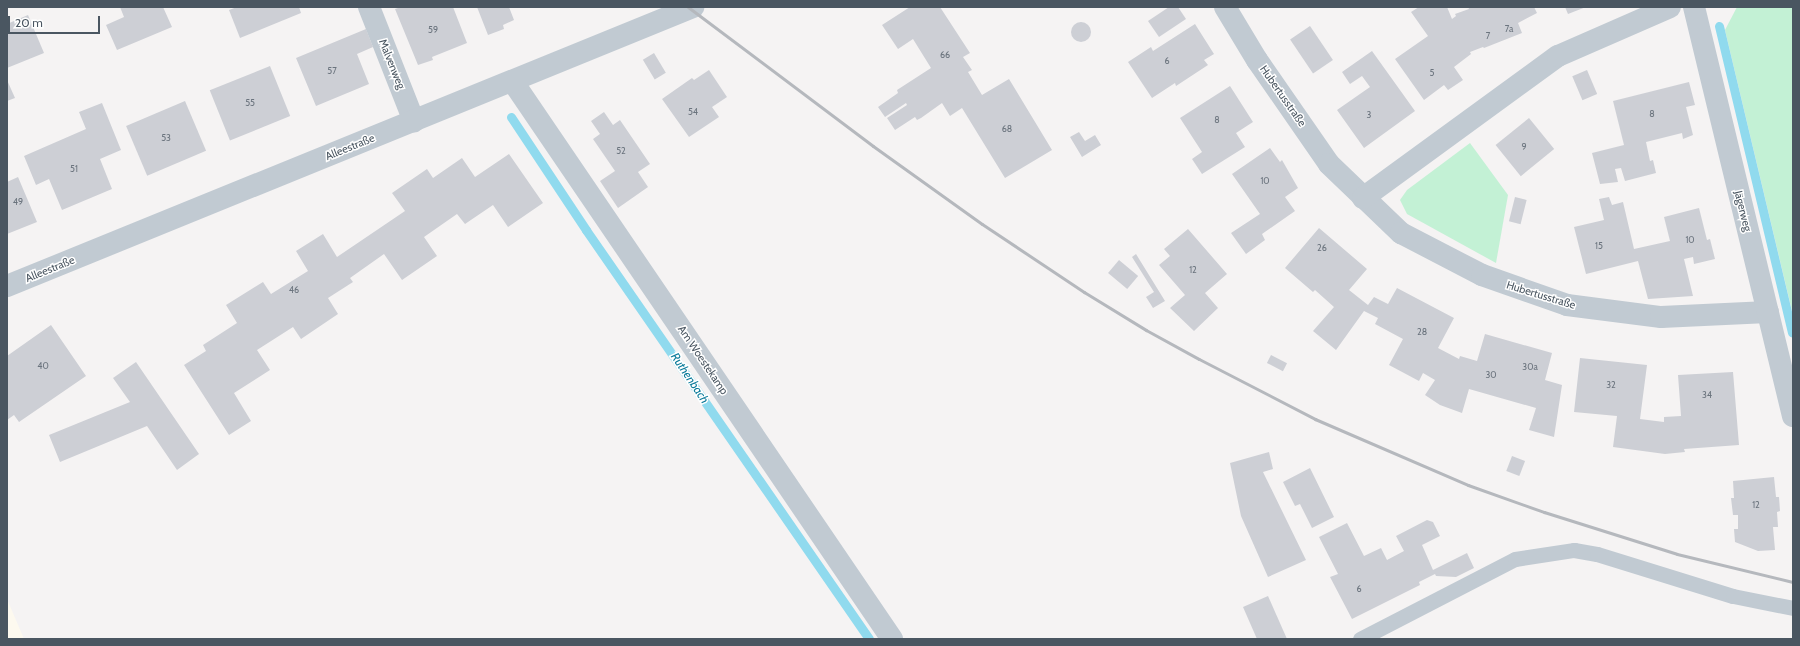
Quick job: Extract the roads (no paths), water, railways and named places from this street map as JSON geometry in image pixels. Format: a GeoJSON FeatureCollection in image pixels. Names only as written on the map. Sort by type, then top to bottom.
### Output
{"type":"FeatureCollection","features":[{"type":"Feature","properties":{"kind":"street","name":"Malvenweg"},"geometry":{"type":"LineString","coordinates":[[369,7],[414,121]]}},
{"type":"Feature","properties":{"kind":"street","name":"Alleestraße"},"geometry":{"type":"LineString","coordinates":[[7,286],[513,82],[693,7]]}},
{"type":"Feature","properties":{"kind":"street","name":"Hubertusstraße"},"geometry":{"type":"LineString","coordinates":[[1225,7],[1257,60],[1329,164],[1400,233],[1407,237],[1482,275],[1567,305],[1661,318],[1768,312]]}},
{"type":"Feature","properties":{"kind":"street"},"geometry":{"type":"LineString","coordinates":[[1363,198],[1558,56],[1670,7]]}},
{"type":"Feature","properties":{"kind":"street","name":"Jägerweg"},"geometry":{"type":"LineString","coordinates":[[1694,7],[1793,416]]}},
{"type":"Feature","properties":{"kind":"street","name":"Am Woestekamp"},"geometry":{"type":"LineString","coordinates":[[513,82],[892,639]]}},
{"type":"Feature","properties":{"kind":"lane"},"geometry":{"type":"LineString","coordinates":[[1360,639],[1515,559],[1574,550],[1597,554],[1732,596],[1793,608]]}},
{"type":"Feature","properties":{"kind":"waterway"},"geometry":{"type":"LineString","coordinates":[[1719,26],[1792,332]]}},
{"type":"Feature","properties":{"kind":"waterway","name":"Ruthenbach"},"geometry":{"type":"LineString","coordinates":[[511,117],[586,230],[869,639]]}},
{"type":"Feature","properties":{"kind":"railway"},"geometry":{"type":"LineString","coordinates":[[688,7],[873,146],[982,224],[1084,292],[1146,330],[1199,359],[1315,419],[1468,485],[1544,512],[1677,554],[1793,582]]}}]}
